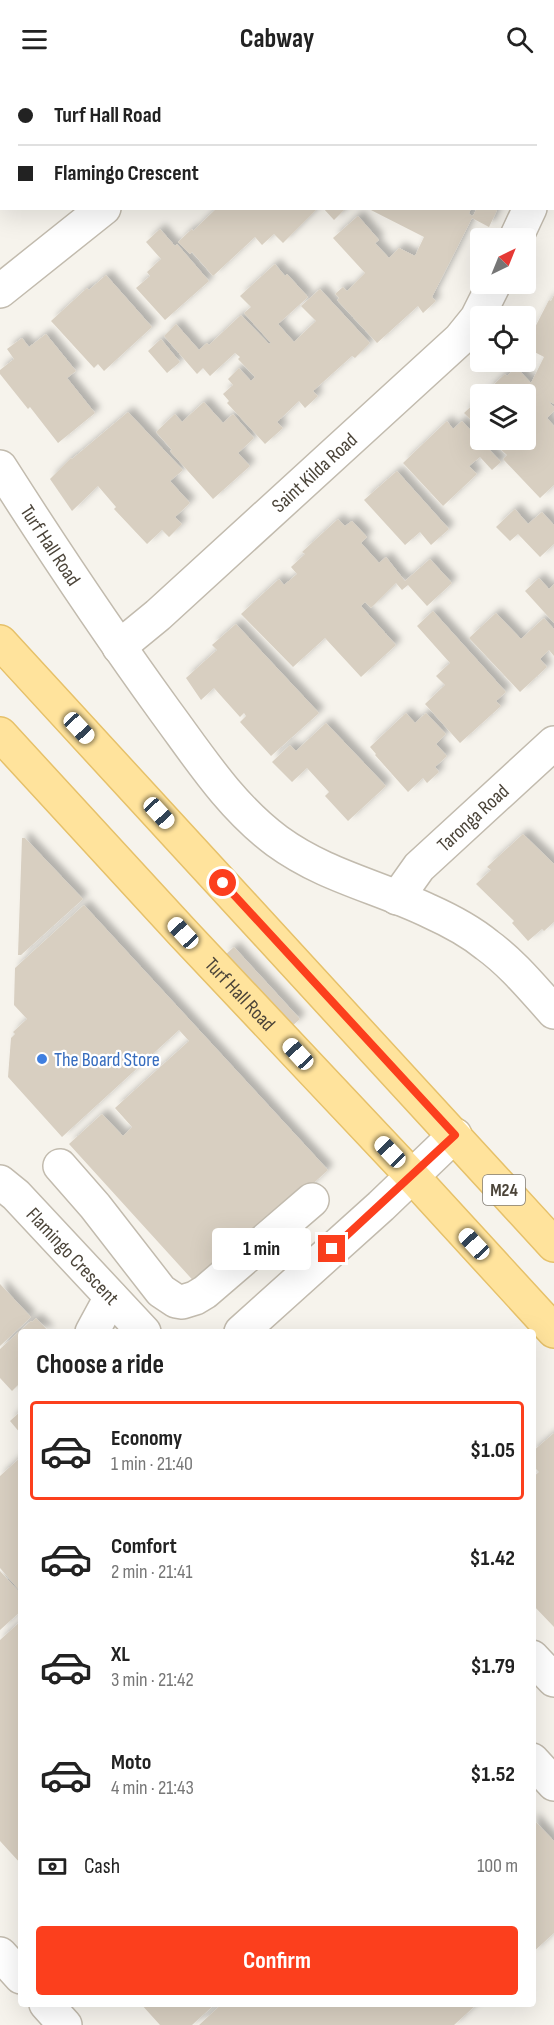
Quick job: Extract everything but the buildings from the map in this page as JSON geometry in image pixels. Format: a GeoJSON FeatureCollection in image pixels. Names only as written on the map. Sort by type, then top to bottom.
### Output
{"type":"FeatureCollection","features":[{"type":"Feature","properties":{"kind":"main road","name":"M24"},"geometry":{"type":"LineString","coordinates":[[0,642],[554,1245]]}},
{"type":"Feature","properties":{"kind":"main road","name":"Turf Hall Road"},"geometry":{"type":"LineString","coordinates":[[0,734],[554,1331]]}},
{"type":"Feature","properties":{"kind":"street"},"geometry":{"type":"LineString","coordinates":[[0,291],[101,210]]}},
{"type":"Feature","properties":{"kind":"street"},"geometry":{"type":"LineString","coordinates":[[521,228],[529,210]]}},
{"type":"Feature","properties":{"kind":"street","name":"Saint Kilda Road"},"geometry":{"type":"LineString","coordinates":[[119,647],[166,608],[460,339],[477,318],[489,294]]}},
{"type":"Feature","properties":{"kind":"street","name":"Turf Hall Road"},"geometry":{"type":"LineString","coordinates":[[0,467],[119,647],[209,771],[253,822],[278,842],[318,866],[428,911],[471,933],[489,946],[554,1012]]}},
{"type":"Feature","properties":{"kind":"street","name":"Taronga Road"},"geometry":{"type":"LineString","coordinates":[[397,898],[419,867],[554,743]]}},
{"type":"Feature","properties":{"kind":"street"},"geometry":{"type":"LineString","coordinates":[[244,1329],[455,1135]]}},
{"type":"Feature","properties":{"kind":"street"},"geometry":{"type":"LineString","coordinates":[[60,1166],[95,1206],[161,1291],[176,1301],[189,1301],[205,1292],[312,1200]]}},
{"type":"Feature","properties":{"kind":"street","name":"Flamingo Crescent"},"geometry":{"type":"LineString","coordinates":[[0,1182],[16,1195],[141,1329]]}},
{"type":"Feature","properties":{"kind":"street"},"geometry":{"type":"LineString","coordinates":[[93,1329],[103,1289],[127,1249]]}},
{"type":"Feature","properties":{"kind":"street"},"geometry":{"type":"LineString","coordinates":[[536,1661],[554,1680]]}},
{"type":"Feature","properties":{"kind":"street"},"geometry":{"type":"LineString","coordinates":[[536,1764],[554,1784]]}},
{"type":"Feature","properties":{"kind":"street"},"geometry":{"type":"LineString","coordinates":[[0,1954],[18,1974]]}},
{"type":"Feature","properties":{"kind":"street"},"geometry":{"type":"LineString","coordinates":[[49,2007],[65,2025]]}},
{"type":"Feature","properties":{"kind":"place","name":"The Board Store"},"geometry":{"type":"Point","coordinates":[42,1059]}},
{"type":"Feature","properties":{"kind":"route"},"geometry":{"type":"LineString","coordinates":[[223,883],[455,1135],[332,1249]]}}]}
